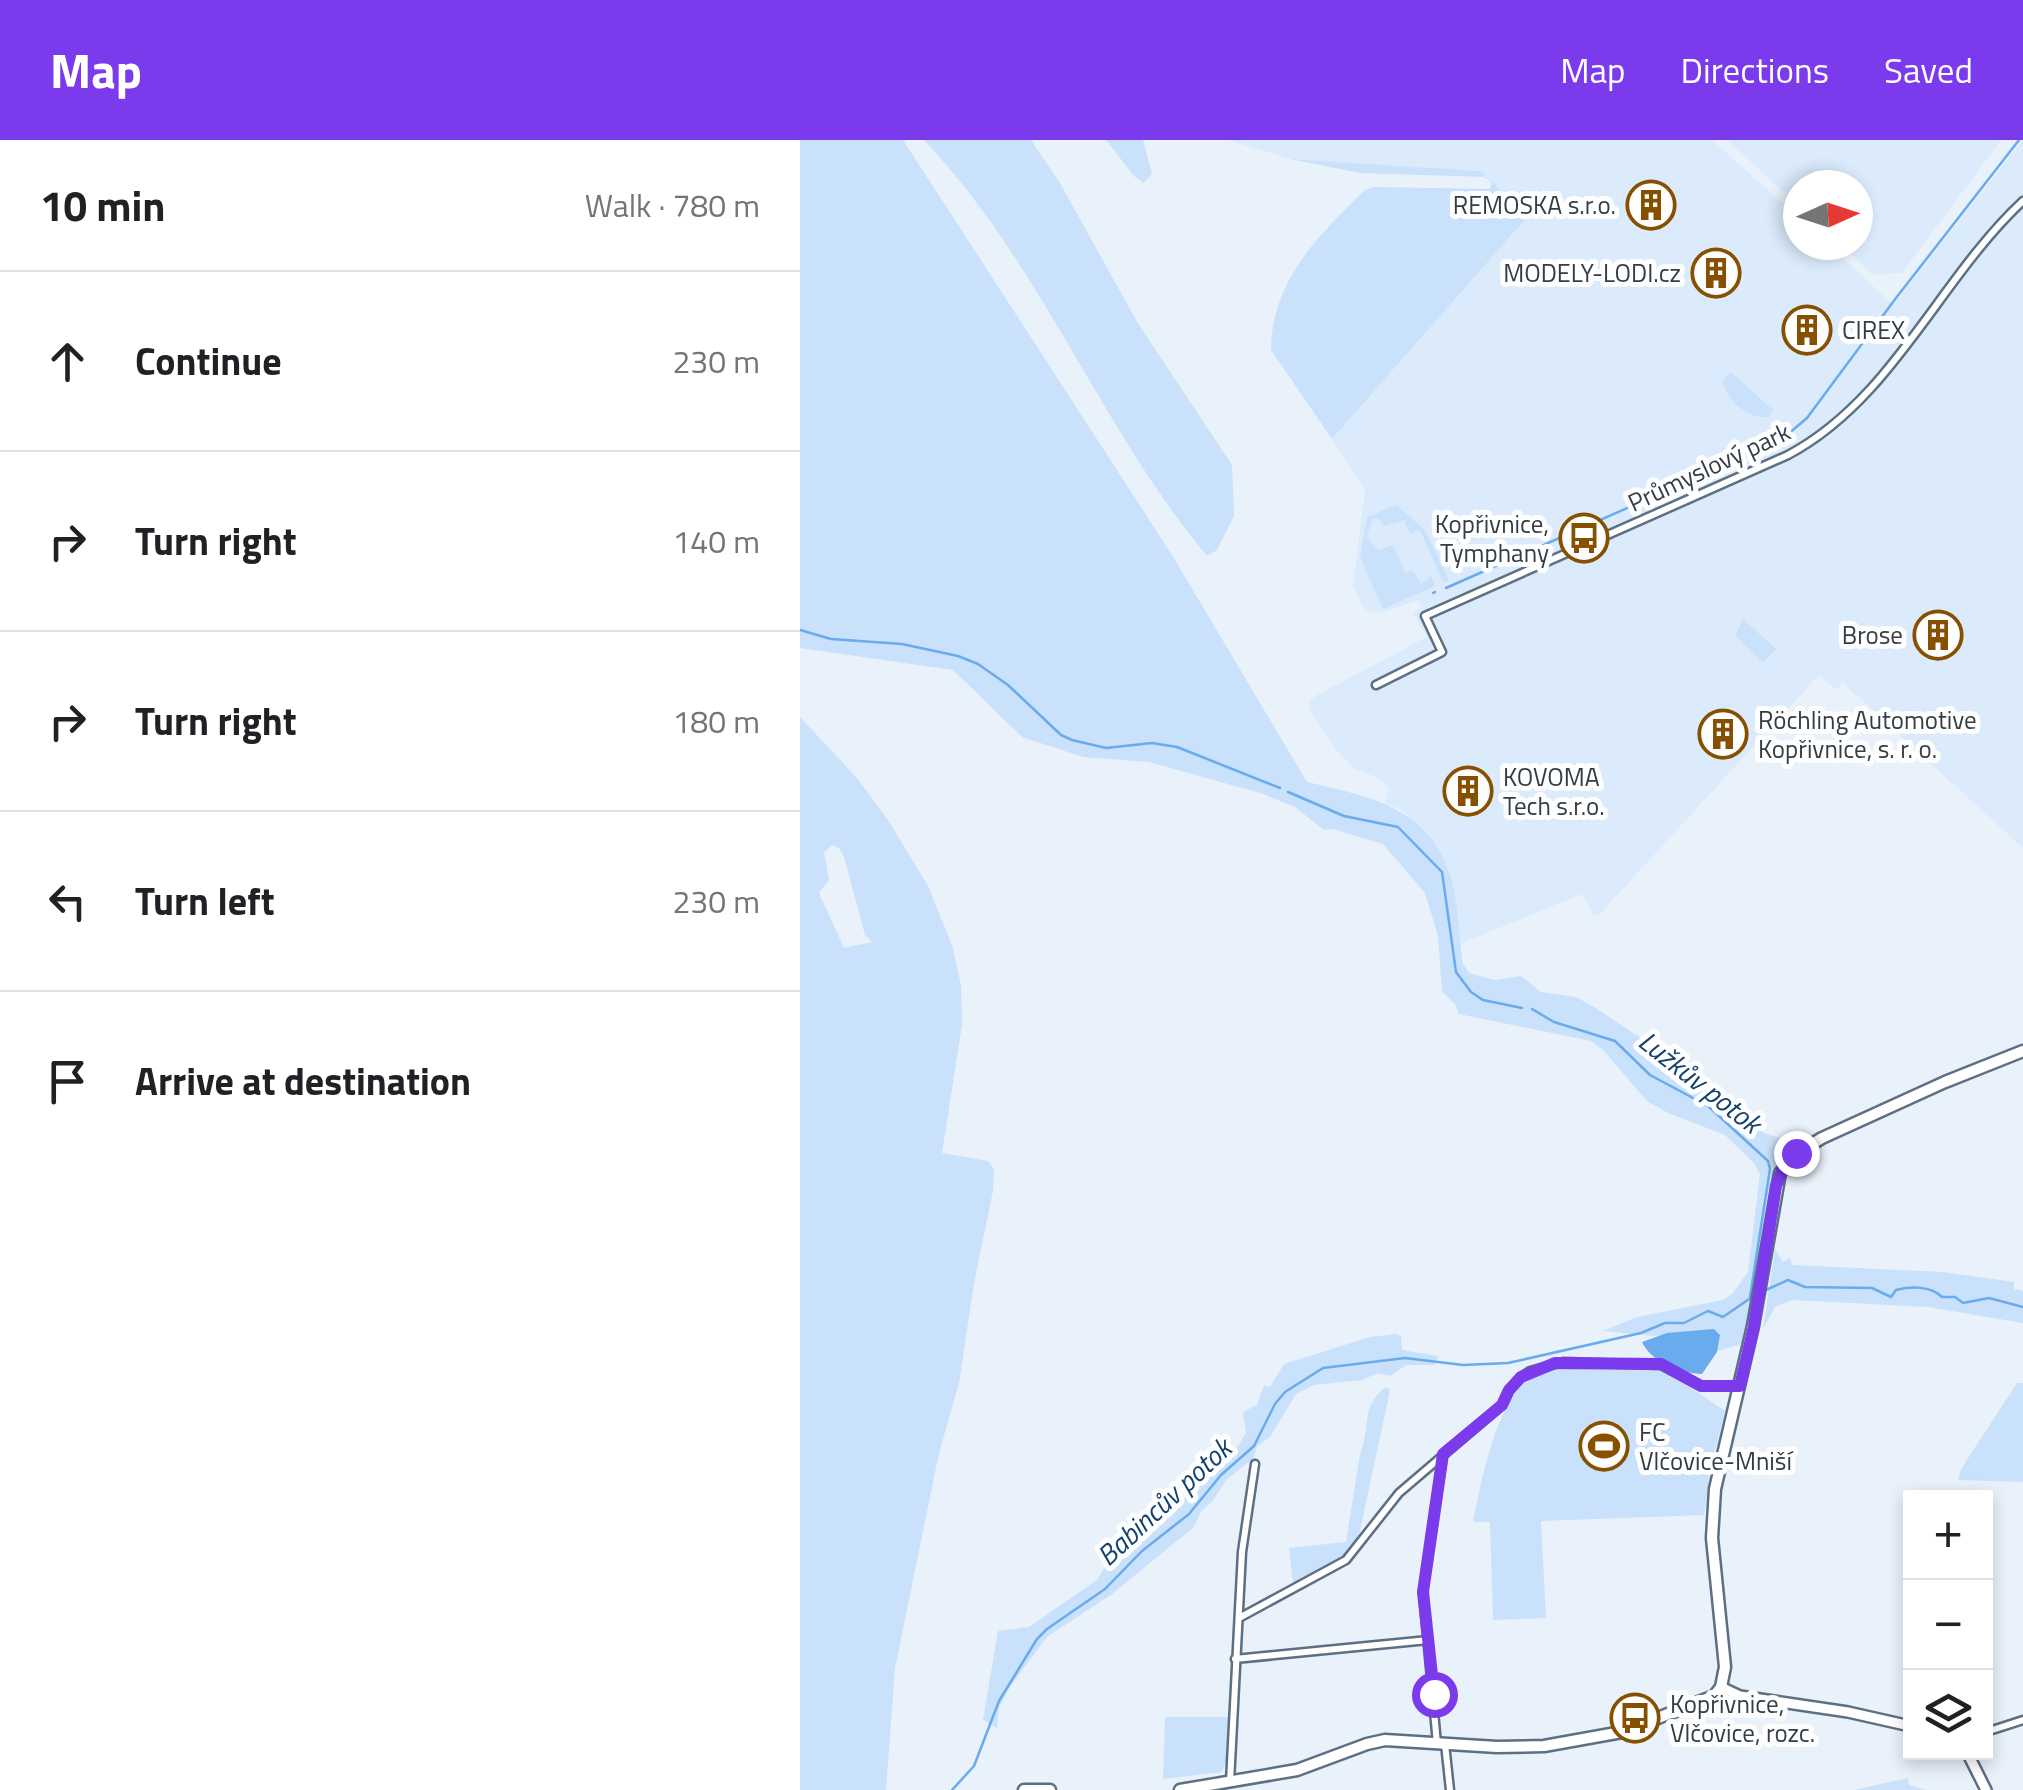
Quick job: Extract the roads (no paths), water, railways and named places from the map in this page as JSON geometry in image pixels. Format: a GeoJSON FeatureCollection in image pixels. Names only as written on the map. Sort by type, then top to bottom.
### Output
{"type":"FeatureCollection","features":[{"type":"Feature","properties":{"kind":"main road"},"geometry":{"type":"LineString","coordinates":[[1180,1790],[1307,1768],[1375,1742],[1521,1748],[1584,1740],[1622,1732],[1709,1700],[1721,1687],[1725,1667],[1715,1586],[1713,1512],[1721,1456],[1754,1326],[1776,1186],[1788,1160],[1822,1138],[1945,1082],[2023,1052]]}},
{"type":"Feature","properties":{"kind":"main road"},"geometry":{"type":"LineString","coordinates":[[1721,1687],[1740,1696],[1903,1724]]}},
{"type":"Feature","properties":{"kind":"main road"},"geometry":{"type":"LineString","coordinates":[[1971,1760],[1986,1790]]}},
{"type":"Feature","properties":{"kind":"main road"},"geometry":{"type":"LineString","coordinates":[[1024,1790],[1050,1790]]}},
{"type":"Feature","properties":{"kind":"street","name":"Průmyslový park"},"geometry":{"type":"LineString","coordinates":[[1376,685],[1442,652],[1425,616],[1788,455],[1826,430],[1860,402],[1970,258],[2023,200]]}},
{"type":"Feature","properties":{"kind":"street"},"geometry":{"type":"LineString","coordinates":[[1543,570],[1547,562]]}},
{"type":"Feature","properties":{"kind":"street"},"geometry":{"type":"LineString","coordinates":[[1239,1618],[1346,1560],[1399,1493],[1502,1405],[1521,1377],[1555,1363],[1661,1364],[1701,1386],[1740,1386]]}},
{"type":"Feature","properties":{"kind":"street"},"geometry":{"type":"LineString","coordinates":[[1443,1454],[1423,1592],[1450,1790]]}},
{"type":"Feature","properties":{"kind":"street"},"geometry":{"type":"LineString","coordinates":[[1230,1783],[1242,1552],[1255,1464]]}},
{"type":"Feature","properties":{"kind":"street"},"geometry":{"type":"LineString","coordinates":[[1235,1660],[1428,1640]]}},
{"type":"Feature","properties":{"kind":"street"},"geometry":{"type":"LineString","coordinates":[[1993,1730],[2023,1720]]}},
{"type":"Feature","properties":{"kind":"water"},"geometry":{"type":"Polygon","coordinates":[[[1714,1329],[1720,1335],[1717,1352],[1702,1374],[1667,1365],[1642,1342],[1667,1333],[1714,1329]]]}},
{"type":"Feature","properties":{"kind":"waterway"},"geometry":{"type":"LineString","coordinates":[[1781,440],[1807,418],[2019,140]]}},
{"type":"Feature","properties":{"kind":"waterway"},"geometry":{"type":"LineString","coordinates":[[1446,588],[1770,445]]}},
{"type":"Feature","properties":{"kind":"waterway","name":"Lužkův potok"},"geometry":{"type":"LineString","coordinates":[[800,630],[831,639],[902,644],[958,656],[978,664],[1008,685],[1061,735],[1072,740],[1106,748],[1152,743],[1177,747],[1280,788]]}},
{"type":"Feature","properties":{"kind":"waterway","name":"Lužkův potok"},"geometry":{"type":"LineString","coordinates":[[1288,792],[1344,816],[1398,827],[1442,872],[1456,972],[1471,992],[1483,1000],[1522,1008]]}},
{"type":"Feature","properties":{"kind":"waterway","name":"Lužkův potok"},"geometry":{"type":"LineString","coordinates":[[1532,1009],[1554,1022],[1615,1041],[1650,1075],[1708,1106],[1768,1161],[1770,1169],[1750,1297]]}},
{"type":"Feature","properties":{"kind":"waterway","name":"Babincův potok"},"geometry":{"type":"LineString","coordinates":[[1766,1290],[1788,1280],[1805,1287],[1872,1288],[1891,1297],[1896,1290],[1921,1288],[1963,1303],[1989,1298],[2023,1307]]}},
{"type":"Feature","properties":{"kind":"waterway","name":"Babincův potok"},"geometry":{"type":"LineString","coordinates":[[952,1790],[974,1766],[999,1701],[1037,1639],[1105,1589],[1142,1551],[1189,1514],[1221,1475],[1254,1446],[1285,1392],[1323,1368],[1405,1358],[1463,1365],[1508,1363],[1641,1333],[1665,1323],[1684,1323],[1708,1311],[1723,1317],[1755,1295]]}},
{"type":"Feature","properties":{"kind":"place","name":"REMOSKA s.r.o."},"geometry":{"type":"Point","coordinates":[1651,205]}},
{"type":"Feature","properties":{"kind":"place","name":"MODELY-LODI.cz"},"geometry":{"type":"Point","coordinates":[1716,273]}},
{"type":"Feature","properties":{"kind":"place","name":"CIREX"},"geometry":{"type":"Point","coordinates":[1807,330]}},
{"type":"Feature","properties":{"kind":"place","name":"Kopřivnice, Tymphany"},"geometry":{"type":"Point","coordinates":[1584,538]}},
{"type":"Feature","properties":{"kind":"place","name":"Brose"},"geometry":{"type":"Point","coordinates":[1938,635]}},
{"type":"Feature","properties":{"kind":"place","name":"Röchling Automotive Kopřivnice, s. r. o."},"geometry":{"type":"Point","coordinates":[1723,734]}},
{"type":"Feature","properties":{"kind":"place","name":"KOVOMA Tech s.r.o."},"geometry":{"type":"Point","coordinates":[1468,791]}},
{"type":"Feature","properties":{"kind":"place","name":"FC Vlčovice-Mniší"},"geometry":{"type":"Point","coordinates":[1604,1446]}},
{"type":"Feature","properties":{"kind":"place","name":"Kopřivnice, Vlčovice, rozc."},"geometry":{"type":"Point","coordinates":[1635,1718]}}]}
